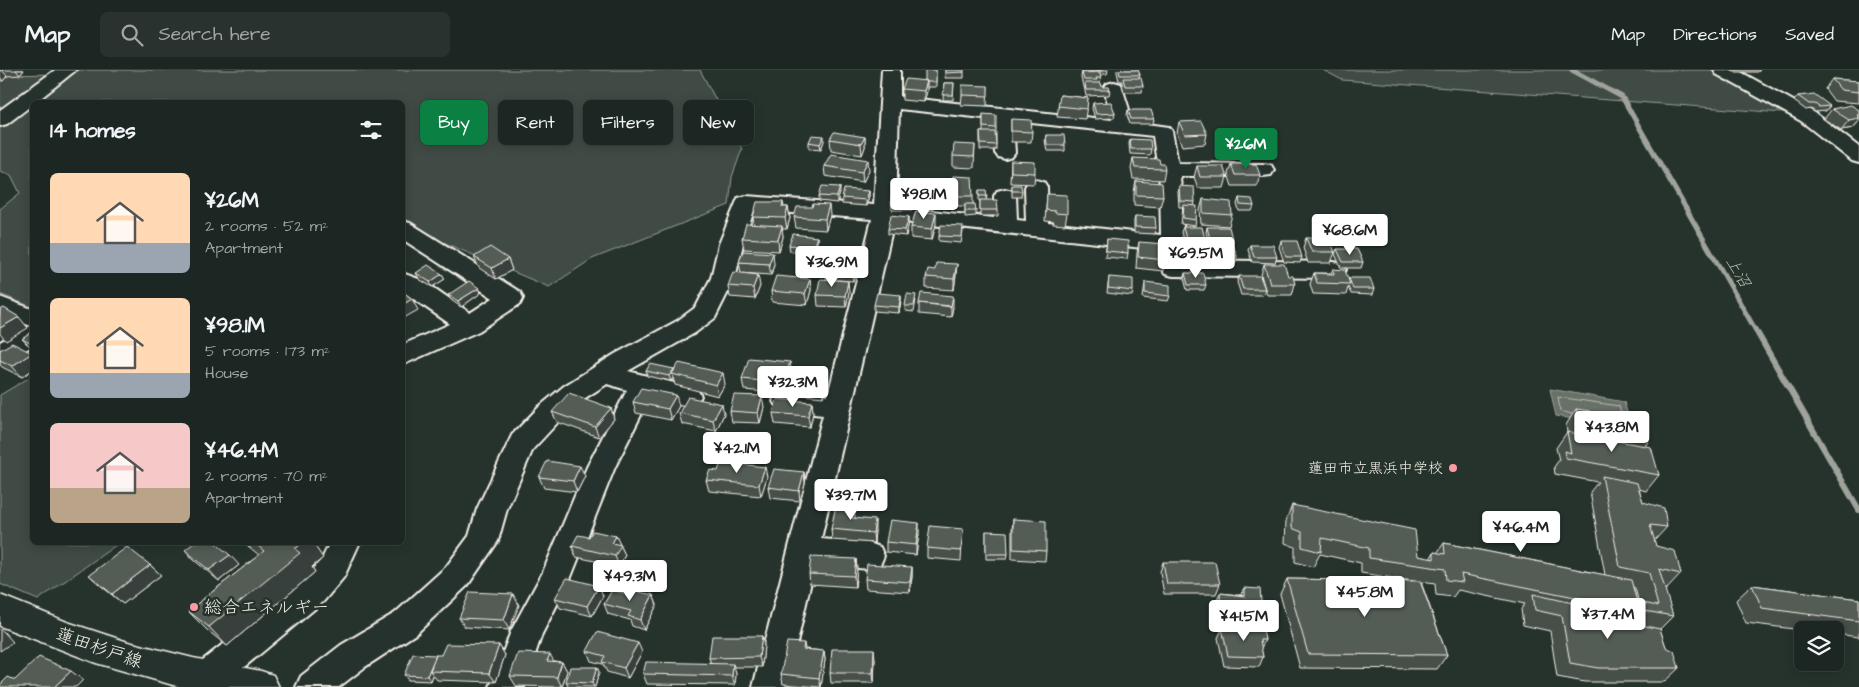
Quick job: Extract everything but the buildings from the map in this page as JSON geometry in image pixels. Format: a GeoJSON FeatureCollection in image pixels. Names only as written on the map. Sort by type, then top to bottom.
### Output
{"type":"FeatureCollection","features":[{"type":"Feature","properties":{"kind":"main road","name":"蓮田杉戸線"},"geometry":{"type":"LineString","coordinates":[[0,610],[41,629],[150,665],[206,678],[261,687]]}},
{"type":"Feature","properties":{"kind":"street"},"geometry":{"type":"LineString","coordinates":[[0,120],[67,70]]}},
{"type":"Feature","properties":{"kind":"street"},"geometry":{"type":"LineString","coordinates":[[770,687],[885,213],[891,70]]}},
{"type":"Feature","properties":{"kind":"street"},"geometry":{"type":"LineString","coordinates":[[1723,70],[1808,117],[1859,157]]}},
{"type":"Feature","properties":{"kind":"street"},"geometry":{"type":"LineString","coordinates":[[1114,88],[1124,127]]}},
{"type":"Feature","properties":{"kind":"street"},"geometry":{"type":"LineString","coordinates":[[889,102],[1162,131],[1171,184],[1173,268],[1334,270]]}},
{"type":"Feature","properties":{"kind":"street"},"geometry":{"type":"LineString","coordinates":[[1003,114],[1005,153]]}},
{"type":"Feature","properties":{"kind":"street"},"geometry":{"type":"LineString","coordinates":[[1169,169],[1263,170]]}},
{"type":"Feature","properties":{"kind":"street"},"geometry":{"type":"LineString","coordinates":[[1036,187],[1038,229]]}},
{"type":"Feature","properties":{"kind":"street"},"geometry":{"type":"LineString","coordinates":[[1005,196],[1006,226]]}},
{"type":"Feature","properties":{"kind":"street"},"geometry":{"type":"LineString","coordinates":[[313,687],[353,656],[406,623],[457,576],[483,541],[492,509],[522,443],[550,413],[573,393],[624,361],[686,327],[706,312],[723,278],[731,244],[746,203],[885,213],[1171,244]]}},
{"type":"Feature","properties":{"kind":"street"},"geometry":{"type":"LineString","coordinates":[[405,230],[511,298],[470,325],[405,355]]}},
{"type":"Feature","properties":{"kind":"street"},"geometry":{"type":"LineString","coordinates":[[405,282],[415,287],[470,325]]}},
{"type":"Feature","properties":{"kind":"street"},"geometry":{"type":"LineString","coordinates":[[0,305],[30,317]]}},
{"type":"Feature","properties":{"kind":"street"},"geometry":{"type":"LineString","coordinates":[[0,354],[30,336]]}},
{"type":"Feature","properties":{"kind":"street"},"geometry":{"type":"LineString","coordinates":[[604,374],[688,396]]}},
{"type":"Feature","properties":{"kind":"street"},"geometry":{"type":"LineString","coordinates":[[507,687],[527,632],[556,577],[601,467],[643,385]]}},
{"type":"Feature","properties":{"kind":"street"},"geometry":{"type":"LineString","coordinates":[[786,400],[838,406]]}},
{"type":"Feature","properties":{"kind":"street"},"geometry":{"type":"LineString","coordinates":[[206,678],[312,592],[333,568],[344,545]]}},
{"type":"Feature","properties":{"kind":"street"},"geometry":{"type":"LineString","coordinates":[[803,550],[869,556]]}},
{"type":"Feature","properties":{"kind":"shaded area"},"geometry":{"type":"Polygon","coordinates":[[[63,70],[700,70],[716,100],[683,100],[683,145],[740,145],[742,149],[732,177],[729,205],[592,259],[549,287],[440,241],[405,219],[405,100],[30,100],[30,306],[0,294],[0,209],[20,193],[11,175],[0,171],[0,75],[60,74],[63,70]]]}},
{"type":"Feature","properties":{"kind":"shaded area"},"geometry":{"type":"Polygon","coordinates":[[[1323,70],[1720,70],[1796,114],[1342,80],[1323,70]]]}},
{"type":"Feature","properties":{"kind":"shaded area"},"geometry":{"type":"Polygon","coordinates":[[[30,377],[30,545],[116,545],[38,600],[0,584],[0,395],[30,377]]]}},
{"type":"Feature","properties":{"kind":"water"},"geometry":{"type":"Polygon","coordinates":[[[1550,389],[1624,402],[1632,429],[1556,416],[1550,389]]]}},
{"type":"Feature","properties":{"kind":"waterway","name":"上沼"},"geometry":{"type":"LineString","coordinates":[[1572,70],[1622,97],[1759,336]]}},
{"type":"Feature","properties":{"kind":"waterway","name":"上沼"},"geometry":{"type":"LineString","coordinates":[[1758,334],[1859,510]]}},
{"type":"Feature","properties":{"kind":"place","name":"蓮田市立黒浜中学校"},"geometry":{"type":"Point","coordinates":[1453,468]}},
{"type":"Feature","properties":{"kind":"place","name":"総合エネルギー"},"geometry":{"type":"Point","coordinates":[194,607]}}]}
